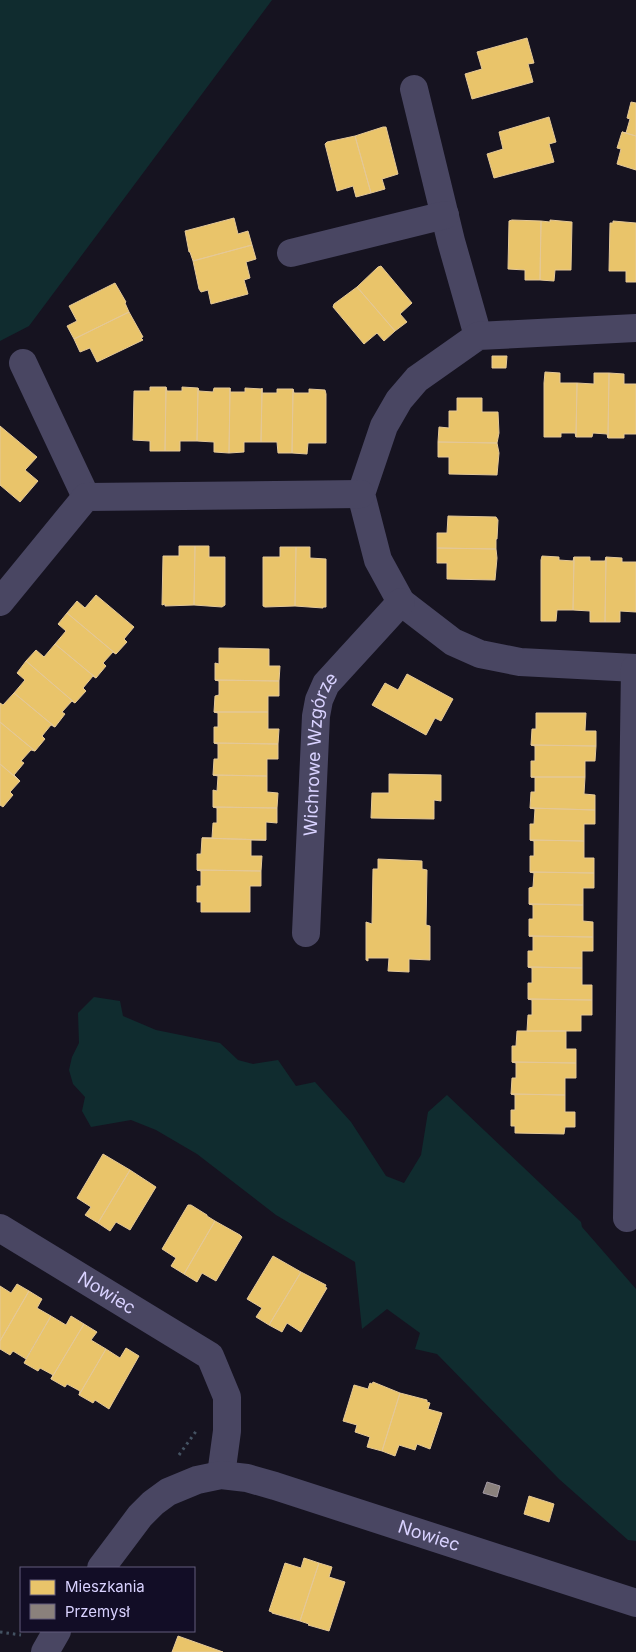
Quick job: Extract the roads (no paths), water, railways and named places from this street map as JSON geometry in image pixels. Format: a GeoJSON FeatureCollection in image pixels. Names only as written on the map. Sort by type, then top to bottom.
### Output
{"type":"FeatureCollection","features":[{"type":"Feature","properties":{"kind":"street"},"geometry":{"type":"LineString","coordinates":[[414,89],[445,215],[478,336]]}},
{"type":"Feature","properties":{"kind":"street"},"geometry":{"type":"LineString","coordinates":[[291,253],[445,215]]}},
{"type":"Feature","properties":{"kind":"street"},"geometry":{"type":"LineString","coordinates":[[627,1218],[635,668],[520,662],[480,654],[453,642],[400,602],[378,560],[361,494],[384,426],[398,400],[417,379],[478,336],[636,328]]}},
{"type":"Feature","properties":{"kind":"street"},"geometry":{"type":"LineString","coordinates":[[23,363],[86,497]]}},
{"type":"Feature","properties":{"kind":"street"},"geometry":{"type":"LineString","coordinates":[[86,497],[361,494]]}},
{"type":"Feature","properties":{"kind":"street"},"geometry":{"type":"LineString","coordinates":[[0,602],[86,497]]}},
{"type":"Feature","properties":{"kind":"street","name":"Wichrowe Wzgórze"},"geometry":{"type":"LineString","coordinates":[[306,934],[316,716],[319,700],[326,684],[400,602]]}},
{"type":"Feature","properties":{"kind":"street","name":"Nowiec"},"geometry":{"type":"LineString","coordinates":[[0,1228],[210,1356],[228,1397],[227,1431],[222,1475]]}},
{"type":"Feature","properties":{"kind":"street","name":"Nowiec"},"geometry":{"type":"LineString","coordinates":[[102,1567],[140,1516],[153,1503],[168,1492],[197,1480],[222,1475],[246,1478],[275,1486],[636,1602]]}},
{"type":"Feature","properties":{"kind":"street"},"geometry":{"type":"LineString","coordinates":[[45,1652],[57,1632]]}}]}
